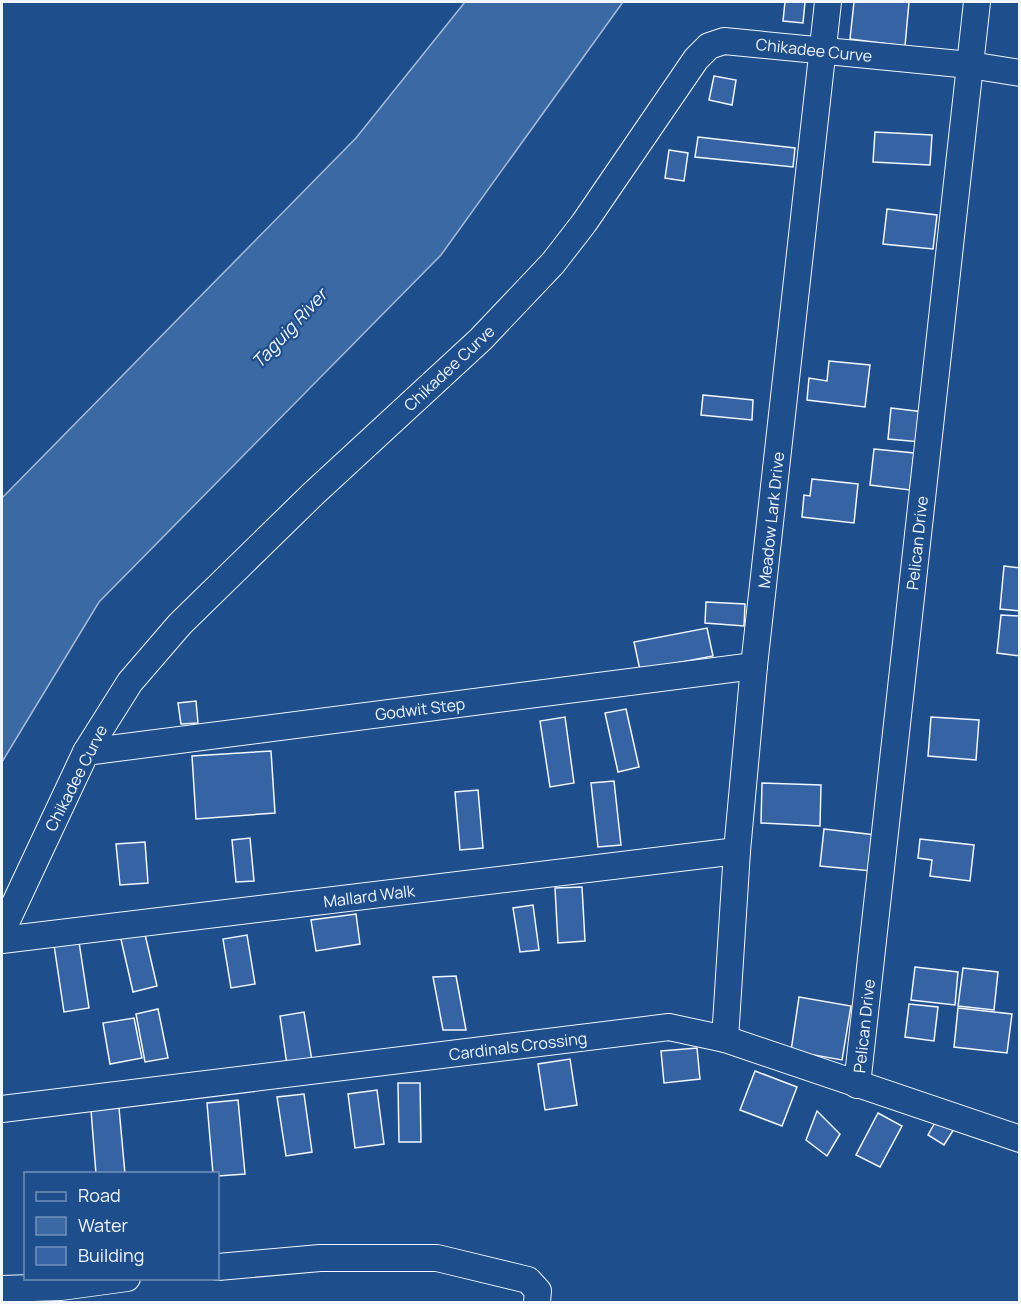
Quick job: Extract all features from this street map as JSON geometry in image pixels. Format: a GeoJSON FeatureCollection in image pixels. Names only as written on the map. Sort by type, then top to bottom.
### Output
{"type":"FeatureCollection","features":[{"type":"Feature","properties":{"kind":"street","name":"Meadow Lark Drive"},"geometry":{"type":"LineString","coordinates":[[725,1039],[737,851],[754,666],[828,2]]}},
{"type":"Feature","properties":{"kind":"street","name":"Pelican Drive"},"geometry":{"type":"LineString","coordinates":[[857,1085],[977,2]]}},
{"type":"Feature","properties":{"kind":"street","name":"Chikadee Curve"},"geometry":{"type":"LineString","coordinates":[[2,931],[86,752],[130,682],[180,624],[313,494],[481,339],[553,263],[584,223],[696,59],[709,46],[724,41],[970,65],[1020,73]]}},
{"type":"Feature","properties":{"kind":"street","name":"Godwit Step"},"geometry":{"type":"LineString","coordinates":[[86,752],[754,666]]}},
{"type":"Feature","properties":{"kind":"street","name":"Mallard Walk"},"geometry":{"type":"LineString","coordinates":[[2,940],[737,851]]}},
{"type":"Feature","properties":{"kind":"street","name":"Cardinals Crossing"},"geometry":{"type":"LineString","coordinates":[[2,1109],[669,1027],[725,1039],[1020,1139]]}},
{"type":"Feature","properties":{"kind":"street"},"geometry":{"type":"LineString","coordinates":[[219,1267],[320,1258],[437,1258],[528,1280],[538,1292],[537,1302]]}},
{"type":"Feature","properties":{"kind":"street"},"geometry":{"type":"LineString","coordinates":[[2,1289],[61,1287],[112,1280]]}},
{"type":"Feature","properties":{"kind":"water","name":"Taguig River"},"geometry":{"type":"Polygon","coordinates":[[[465,2],[623,2],[441,255],[99,602],[2,762],[2,498],[356,138],[465,2]]]}},
{"type":"Feature","properties":{"kind":"building"},"geometry":{"type":"Polygon","coordinates":[[[785,2],[805,2],[803,23],[783,21],[785,2]]]}},
{"type":"Feature","properties":{"kind":"building"},"geometry":{"type":"Polygon","coordinates":[[[854,2],[909,2],[905,46],[850,39],[854,2]]]}},
{"type":"Feature","properties":{"kind":"building"},"geometry":{"type":"Polygon","coordinates":[[[714,76],[736,80],[732,105],[709,100],[714,76]]]}},
{"type":"Feature","properties":{"kind":"building"},"geometry":{"type":"Polygon","coordinates":[[[875,132],[932,135],[930,165],[873,162],[875,132]]]}},
{"type":"Feature","properties":{"kind":"building"},"geometry":{"type":"Polygon","coordinates":[[[698,137],[795,148],[793,167],[695,157],[698,137]]]}},
{"type":"Feature","properties":{"kind":"building"},"geometry":{"type":"Polygon","coordinates":[[[669,150],[688,153],[684,181],[665,178],[669,150]]]}},
{"type":"Feature","properties":{"kind":"building"},"geometry":{"type":"Polygon","coordinates":[[[887,209],[937,215],[933,249],[883,244],[887,209]]]}},
{"type":"Feature","properties":{"kind":"building"},"geometry":{"type":"Polygon","coordinates":[[[829,361],[870,365],[865,407],[807,400],[809,378],[827,381],[829,361]]]}},
{"type":"Feature","properties":{"kind":"building"},"geometry":{"type":"Polygon","coordinates":[[[703,395],[753,400],[752,420],[701,415],[703,395]]]}},
{"type":"Feature","properties":{"kind":"building"},"geometry":{"type":"Polygon","coordinates":[[[891,408],[924,412],[921,442],[888,439],[891,408]]]}},
{"type":"Feature","properties":{"kind":"building"},"geometry":{"type":"Polygon","coordinates":[[[874,449],[914,453],[910,490],[870,485],[874,449]]]}},
{"type":"Feature","properties":{"kind":"building"},"geometry":{"type":"Polygon","coordinates":[[[812,479],[858,484],[854,523],[802,517],[804,495],[810,496],[812,479]]]}},
{"type":"Feature","properties":{"kind":"building"},"geometry":{"type":"Polygon","coordinates":[[[1004,566],[1020,568],[1020,611],[1000,609],[1004,566]]]}},
{"type":"Feature","properties":{"kind":"building"},"geometry":{"type":"Polygon","coordinates":[[[706,602],[745,604],[744,626],[705,623],[706,602]]]}},
{"type":"Feature","properties":{"kind":"building"},"geometry":{"type":"Polygon","coordinates":[[[1001,615],[1020,616],[1020,656],[997,653],[1001,615]]]}},
{"type":"Feature","properties":{"kind":"building"},"geometry":{"type":"Polygon","coordinates":[[[707,628],[713,656],[640,670],[634,642],[707,628]]]}},
{"type":"Feature","properties":{"kind":"building"},"geometry":{"type":"Polygon","coordinates":[[[196,701],[198,723],[181,724],[178,703],[196,701]]]}},
{"type":"Feature","properties":{"kind":"building"},"geometry":{"type":"Polygon","coordinates":[[[626,709],[639,767],[618,772],[605,713],[626,709]]]}},
{"type":"Feature","properties":{"kind":"building"},"geometry":{"type":"Polygon","coordinates":[[[565,717],[574,783],[550,787],[540,721],[565,717]]]}},
{"type":"Feature","properties":{"kind":"building"},"geometry":{"type":"Polygon","coordinates":[[[931,717],[979,720],[976,760],[928,756],[931,717]]]}},
{"type":"Feature","properties":{"kind":"building"},"geometry":{"type":"Polygon","coordinates":[[[271,751],[275,813],[196,819],[192,756],[271,751]]]}},
{"type":"Feature","properties":{"kind":"building"},"geometry":{"type":"Polygon","coordinates":[[[614,781],[621,845],[598,847],[591,783],[614,781]]]}},
{"type":"Feature","properties":{"kind":"building"},"geometry":{"type":"Polygon","coordinates":[[[762,783],[821,785],[820,826],[761,823],[762,783]]]}},
{"type":"Feature","properties":{"kind":"building"},"geometry":{"type":"Polygon","coordinates":[[[478,790],[483,848],[460,850],[455,792],[478,790]]]}},
{"type":"Feature","properties":{"kind":"building"},"geometry":{"type":"Polygon","coordinates":[[[824,829],[876,835],[872,871],[820,866],[824,829]]]}},
{"type":"Feature","properties":{"kind":"building"},"geometry":{"type":"Polygon","coordinates":[[[250,838],[254,881],[236,882],[232,840],[250,838]]]}},
{"type":"Feature","properties":{"kind":"building"},"geometry":{"type":"Polygon","coordinates":[[[920,839],[974,845],[970,881],[930,876],[932,860],[918,858],[920,839]]]}},
{"type":"Feature","properties":{"kind":"building"},"geometry":{"type":"Polygon","coordinates":[[[145,842],[148,883],[120,885],[116,844],[145,842]]]}},
{"type":"Feature","properties":{"kind":"building"},"geometry":{"type":"Polygon","coordinates":[[[582,887],[585,941],[558,943],[555,888],[582,887]]]}},
{"type":"Feature","properties":{"kind":"building"},"geometry":{"type":"Polygon","coordinates":[[[533,905],[539,950],[520,952],[513,908],[533,905]]]}},
{"type":"Feature","properties":{"kind":"building"},"geometry":{"type":"Polygon","coordinates":[[[356,914],[360,944],[316,951],[311,920],[356,914]]]}},
{"type":"Feature","properties":{"kind":"building"},"geometry":{"type":"Polygon","coordinates":[[[144,930],[157,986],[133,992],[120,935],[144,930]]]}},
{"type":"Feature","properties":{"kind":"building"},"geometry":{"type":"Polygon","coordinates":[[[247,935],[255,984],[231,988],[223,939],[247,935]]]}},
{"type":"Feature","properties":{"kind":"building"},"geometry":{"type":"Polygon","coordinates":[[[79,942],[89,1008],[64,1012],[54,945],[79,942]]]}},
{"type":"Feature","properties":{"kind":"building"},"geometry":{"type":"Polygon","coordinates":[[[915,967],[958,972],[955,1005],[911,1000],[915,967]]]}},
{"type":"Feature","properties":{"kind":"building"},"geometry":{"type":"Polygon","coordinates":[[[963,968],[998,972],[994,1010],[958,1006],[963,968]]]}},
{"type":"Feature","properties":{"kind":"building"},"geometry":{"type":"Polygon","coordinates":[[[456,976],[466,1030],[443,1030],[433,977],[456,976]]]}},
{"type":"Feature","properties":{"kind":"building"},"geometry":{"type":"Polygon","coordinates":[[[799,997],[851,1006],[842,1060],[791,1051],[799,997]]]}},
{"type":"Feature","properties":{"kind":"building"},"geometry":{"type":"Polygon","coordinates":[[[909,1004],[938,1007],[934,1041],[905,1037],[909,1004]]]}},
{"type":"Feature","properties":{"kind":"building"},"geometry":{"type":"Polygon","coordinates":[[[958,1008],[1012,1014],[1007,1053],[954,1047],[958,1008]]]}},
{"type":"Feature","properties":{"kind":"building"},"geometry":{"type":"Polygon","coordinates":[[[158,1009],[168,1058],[145,1062],[136,1014],[158,1009]]]}},
{"type":"Feature","properties":{"kind":"building"},"geometry":{"type":"Polygon","coordinates":[[[304,1012],[312,1061],[287,1065],[280,1016],[304,1012]]]}},
{"type":"Feature","properties":{"kind":"building"},"geometry":{"type":"Polygon","coordinates":[[[134,1018],[142,1058],[110,1064],[103,1023],[134,1018]]]}},
{"type":"Feature","properties":{"kind":"building"},"geometry":{"type":"Polygon","coordinates":[[[697,1048],[700,1079],[664,1083],[661,1051],[697,1048]]]}},
{"type":"Feature","properties":{"kind":"building"},"geometry":{"type":"Polygon","coordinates":[[[570,1059],[577,1105],[545,1110],[538,1064],[570,1059]]]}},
{"type":"Feature","properties":{"kind":"building"},"geometry":{"type":"Polygon","coordinates":[[[755,1071],[797,1087],[782,1126],[740,1110],[755,1071]]]}},
{"type":"Feature","properties":{"kind":"building"},"geometry":{"type":"Polygon","coordinates":[[[398,1083],[420,1083],[421,1142],[399,1142],[398,1083]]]}},
{"type":"Feature","properties":{"kind":"building"},"geometry":{"type":"Polygon","coordinates":[[[377,1090],[384,1144],[355,1148],[348,1094],[377,1090]]]}},
{"type":"Feature","properties":{"kind":"building"},"geometry":{"type":"Polygon","coordinates":[[[304,1094],[312,1152],[286,1156],[277,1097],[304,1094]]]}},
{"type":"Feature","properties":{"kind":"building"},"geometry":{"type":"Polygon","coordinates":[[[238,1100],[245,1174],[219,1176],[219,1172],[213,1172],[207,1103],[238,1100]]]}},
{"type":"Feature","properties":{"kind":"building"},"geometry":{"type":"Polygon","coordinates":[[[119,1108],[125,1172],[96,1172],[91,1110],[119,1108]]]}},
{"type":"Feature","properties":{"kind":"building"},"geometry":{"type":"Polygon","coordinates":[[[817,1111],[840,1134],[827,1156],[806,1140],[817,1111]]]}},
{"type":"Feature","properties":{"kind":"building"},"geometry":{"type":"Polygon","coordinates":[[[878,1113],[902,1126],[880,1167],[856,1155],[878,1113]]]}},
{"type":"Feature","properties":{"kind":"building"},"geometry":{"type":"Polygon","coordinates":[[[937,1119],[954,1129],[944,1145],[928,1135],[937,1119]]]}}]}
